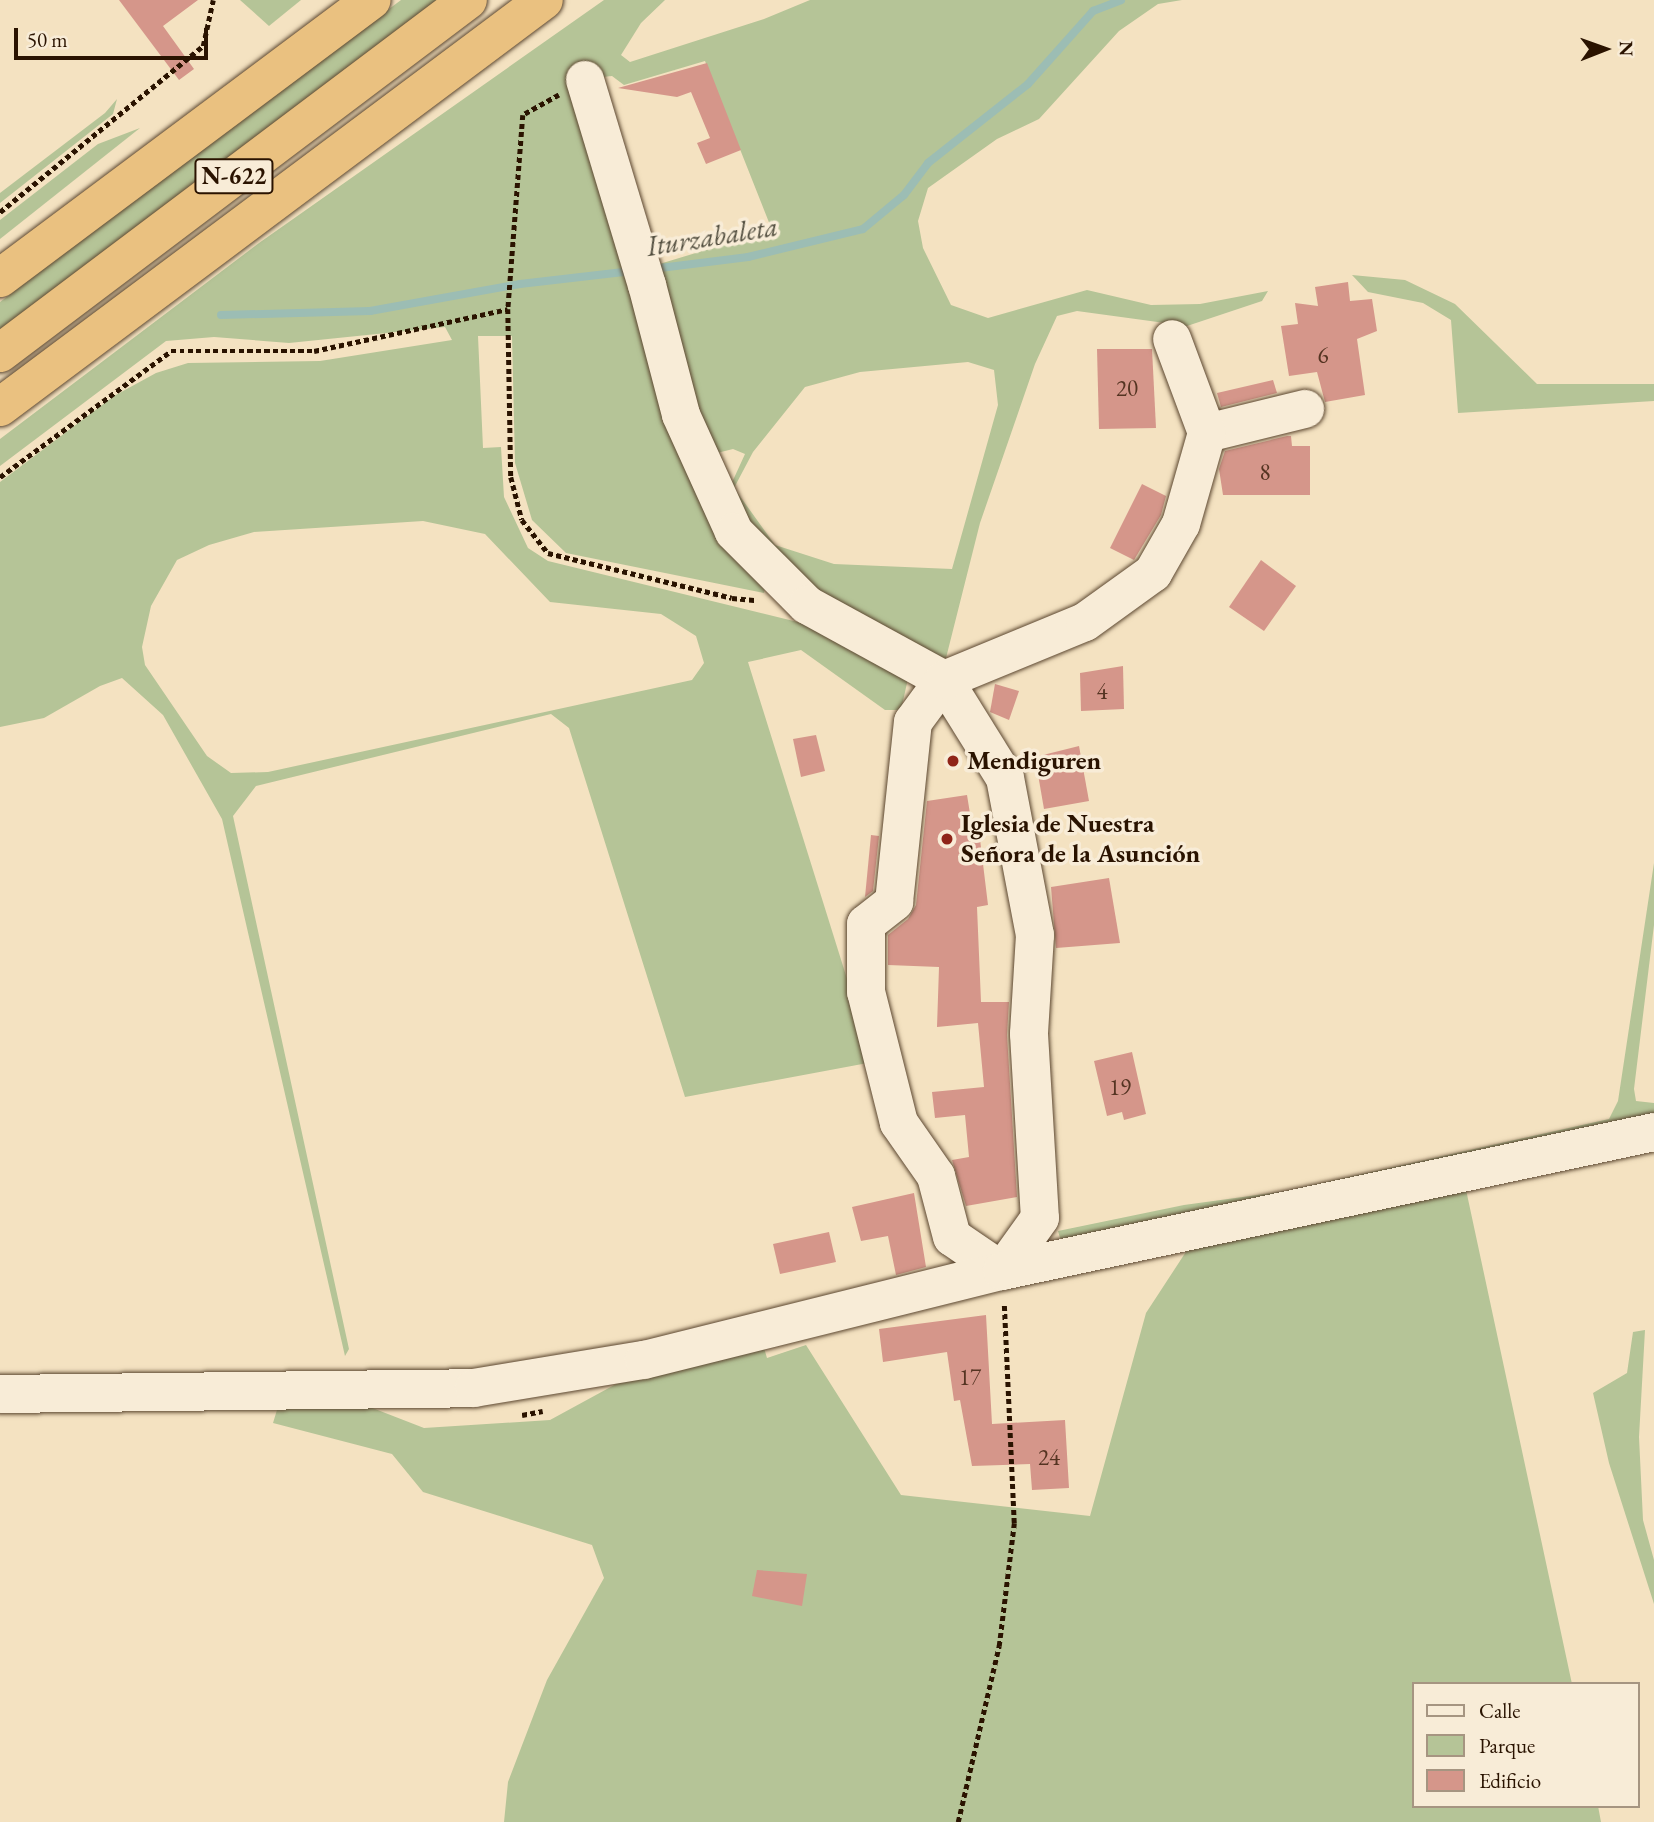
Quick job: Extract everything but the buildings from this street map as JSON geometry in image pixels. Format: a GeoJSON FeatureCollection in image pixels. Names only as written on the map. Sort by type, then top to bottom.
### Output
{"type":"FeatureCollection","features":[{"type":"Feature","properties":{"kind":"highway","name":"N-622"},"geometry":{"type":"LineString","coordinates":[[0,278],[371,0]]}},
{"type":"Feature","properties":{"kind":"highway","name":"N-622"},"geometry":{"type":"LineString","coordinates":[[0,353],[468,0]]}},
{"type":"Feature","properties":{"kind":"highway"},"geometry":{"type":"LineString","coordinates":[[0,407],[544,0]]}},
{"type":"Feature","properties":{"kind":"street"},"geometry":{"type":"LineString","coordinates":[[585,80],[647,285],[681,415],[734,532],[807,605],[944,680],[1005,778],[1035,935],[1029,1034],[1040,1218],[1002,1271]]}},
{"type":"Feature","properties":{"kind":"street"},"geometry":{"type":"LineString","coordinates":[[1002,1271],[952,1237],[936,1176],[899,1123],[866,992],[866,924],[894,902],[913,722],[944,680],[1085,622],[1153,573],[1181,524],[1207,433],[1172,340]]}},
{"type":"Feature","properties":{"kind":"street"},"geometry":{"type":"LineString","coordinates":[[1207,433],[1305,409]]}},
{"type":"Feature","properties":{"kind":"street"},"geometry":{"type":"LineString","coordinates":[[0,1394],[474,1388],[644,1360],[1002,1271],[1654,1132]]}},
{"type":"Feature","properties":{"kind":"path"},"geometry":{"type":"LineString","coordinates":[[0,212],[203,46],[213,0]]}},
{"type":"Feature","properties":{"kind":"path"},"geometry":{"type":"LineString","coordinates":[[585,80],[523,114],[508,309],[511,477],[522,520],[548,553],[732,598],[807,605]]}},
{"type":"Feature","properties":{"kind":"path"},"geometry":{"type":"LineString","coordinates":[[0,477],[171,351],[314,351],[508,309]]}},
{"type":"Feature","properties":{"kind":"path"},"geometry":{"type":"LineString","coordinates":[[958,1822],[999,1646],[1014,1523],[1002,1271]]}},
{"type":"Feature","properties":{"kind":"green space"},"geometry":{"type":"Polygon","coordinates":[[[240,0],[301,0],[269,26],[240,0]]]}},
{"type":"Feature","properties":{"kind":"green space"},"geometry":{"type":"Polygon","coordinates":[[[401,0],[442,0],[0,332],[0,302],[401,0]]]}},
{"type":"Feature","properties":{"kind":"green space"},"geometry":{"type":"Polygon","coordinates":[[[604,0],[665,0],[641,23],[621,55],[630,62],[764,19],[810,0],[1182,0],[1158,4],[1119,31],[1039,119],[997,139],[928,188],[918,221],[923,248],[951,305],[988,318],[1087,290],[1151,305],[1200,304],[1268,291],[1262,301],[1187,326],[1077,311],[1057,316],[1035,364],[980,523],[946,658],[914,652],[822,598],[780,563],[729,505],[729,489],[745,454],[733,449],[709,455],[656,265],[772,230],[705,61],[624,85],[612,76],[574,80],[634,297],[685,461],[708,518],[767,578],[764,593],[566,553],[532,520],[515,463],[512,336],[478,336],[483,448],[501,447],[504,497],[528,548],[548,561],[814,626],[909,674],[901,710],[885,710],[801,650],[748,662],[873,1062],[685,1097],[569,728],[551,714],[256,786],[233,816],[349,1349],[345,1356],[222,819],[163,715],[122,678],[100,686],[44,718],[0,727],[0,482],[114,396],[156,373],[188,363],[320,361],[452,340],[445,327],[289,343],[214,337],[166,341],[0,466],[0,439],[259,243],[604,0]],[[968,362],[860,372],[805,387],[753,452],[734,488],[775,545],[834,564],[952,569],[998,405],[994,370],[968,362]],[[423,521],[254,532],[209,545],[177,560],[151,606],[142,647],[145,665],[207,756],[231,773],[268,772],[692,680],[704,663],[696,636],[661,614],[550,602],[485,534],[423,521]]]}},
{"type":"Feature","properties":{"kind":"green space"},"geometry":{"type":"Polygon","coordinates":[[[117,99],[113,114],[0,203],[0,193],[105,113],[117,99]]]}},
{"type":"Feature","properties":{"kind":"green space"},"geometry":{"type":"Polygon","coordinates":[[[140,128],[0,239],[0,220],[98,144],[140,128]]]}},
{"type":"Feature","properties":{"kind":"green space"},"geometry":{"type":"Polygon","coordinates":[[[1352,275],[1405,280],[1455,304],[1537,384],[1654,384],[1654,401],[1458,413],[1451,320],[1423,303],[1368,292],[1352,275]]]}},
{"type":"Feature","properties":{"kind":"green space"},"geometry":{"type":"Polygon","coordinates":[[[1654,863],[1654,925],[1634,1089],[1636,1101],[1654,1103],[1654,1121],[1075,1242],[1060,1238],[1058,1231],[1184,1205],[1286,1191],[1609,1119],[1618,1101],[1654,863]]]}},
{"type":"Feature","properties":{"kind":"green space"},"geometry":{"type":"Polygon","coordinates":[[[1465,1185],[1572,1682],[1412,1682],[1412,1808],[1598,1808],[1601,1822],[504,1822],[508,1782],[547,1680],[604,1578],[592,1545],[423,1492],[392,1454],[273,1423],[280,1400],[357,1402],[424,1428],[550,1420],[640,1371],[762,1341],[767,1358],[806,1345],[901,1495],[1090,1516],[1146,1313],[1195,1238],[1465,1185]]]}},
{"type":"Feature","properties":{"kind":"green space"},"geometry":{"type":"Polygon","coordinates":[[[1645,1330],[1639,1437],[1643,1520],[1654,1560],[1654,1604],[1609,1463],[1593,1393],[1627,1373],[1633,1332],[1645,1330]]]}},
{"type":"Feature","properties":{"kind":"waterway","name":"Iturzabaleta"},"geometry":{"type":"LineString","coordinates":[[652,269],[748,257],[863,229],[904,195],[928,163],[1028,84],[1093,11],[1121,0]]}},
{"type":"Feature","properties":{"kind":"waterway","name":"Iturzabaleta"},"geometry":{"type":"LineString","coordinates":[[221,315],[370,311],[520,284],[632,271]]}},
{"type":"Feature","properties":{"kind":"place","name":"Mendiguren"},"geometry":{"type":"Point","coordinates":[953,761]}},
{"type":"Feature","properties":{"kind":"place","name":"Iglesia de Nuestra Señora de la Asunción"},"geometry":{"type":"Point","coordinates":[947,839]}}]}
